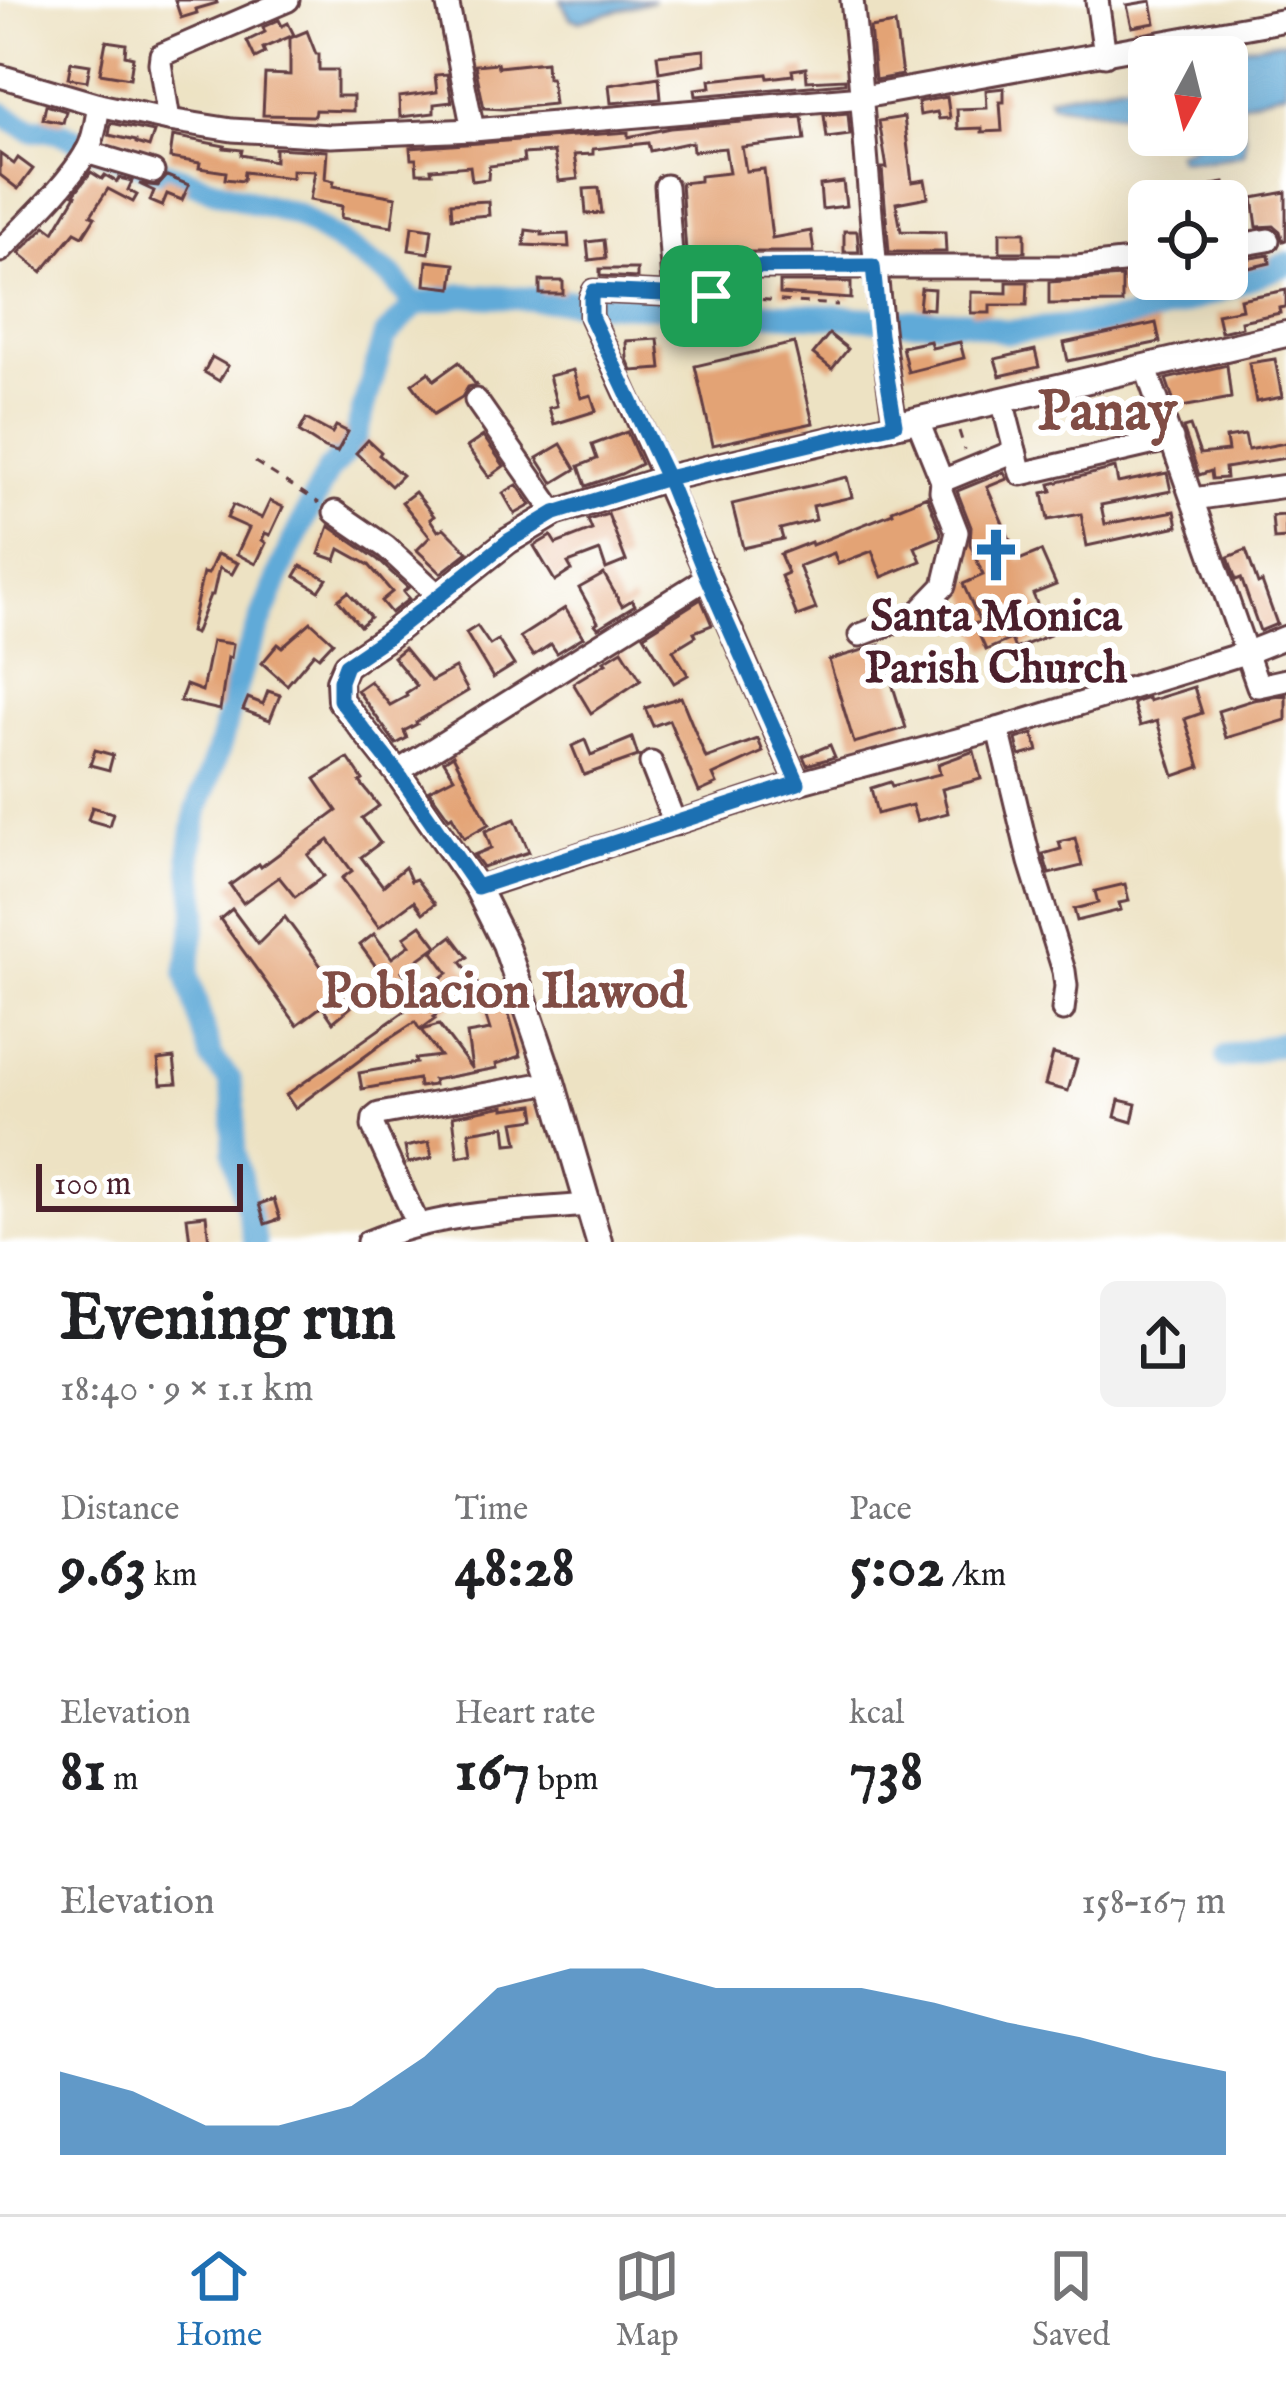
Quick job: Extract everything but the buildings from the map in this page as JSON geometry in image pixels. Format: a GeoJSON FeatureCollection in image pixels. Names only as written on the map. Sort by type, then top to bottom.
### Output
{"type":"FeatureCollection","features":[{"type":"Feature","properties":{"kind":"main road"},"geometry":{"type":"LineString","coordinates":[[599,1242],[505,944],[477,887],[340,700],[346,665],[508,541],[555,513],[667,478],[1286,334]]}},
{"type":"Feature","properties":{"kind":"street"},"geometry":{"type":"LineString","coordinates":[[169,120],[161,55],[288,0]]}},
{"type":"Feature","properties":{"kind":"street"},"geometry":{"type":"LineString","coordinates":[[447,0],[473,130]]}},
{"type":"Feature","properties":{"kind":"street"},"geometry":{"type":"LineString","coordinates":[[852,0],[880,335],[906,421],[943,481],[941,491],[957,532],[944,586],[918,613],[860,635]]}},
{"type":"Feature","properties":{"kind":"street"},"geometry":{"type":"LineString","coordinates":[[1096,0],[1105,55]]}},
{"type":"Feature","properties":{"kind":"street"},"geometry":{"type":"LineString","coordinates":[[0,76],[99,105],[232,130],[332,136],[473,130],[863,97],[1286,20]]}},
{"type":"Feature","properties":{"kind":"street"},"geometry":{"type":"LineString","coordinates":[[0,251],[63,183],[89,145],[99,105]]}},
{"type":"Feature","properties":{"kind":"street"},"geometry":{"type":"LineString","coordinates":[[89,145],[153,172]]}},
{"type":"Feature","properties":{"kind":"street"},"geometry":{"type":"LineString","coordinates":[[666,186],[674,296]]}},
{"type":"Feature","properties":{"kind":"street"},"geometry":{"type":"LineString","coordinates":[[1248,243],[1268,240]]}},
{"type":"Feature","properties":{"kind":"street"},"geometry":{"type":"LineString","coordinates":[[798,783],[591,308],[594,291],[711,296],[712,267],[1077,267],[1128,261]]}},
{"type":"Feature","properties":{"kind":"street"},"geometry":{"type":"LineString","coordinates":[[1145,366],[1258,686],[1286,680]]}},
{"type":"Feature","properties":{"kind":"street"},"geometry":{"type":"LineString","coordinates":[[476,400],[555,513]]}},
{"type":"Feature","properties":{"kind":"street"},"geometry":{"type":"LineString","coordinates":[[1002,400],[1022,474],[1172,439]]}},
{"type":"Feature","properties":{"kind":"street"},"geometry":{"type":"LineString","coordinates":[[943,481],[1016,451]]}},
{"type":"Feature","properties":{"kind":"street"},"geometry":{"type":"LineString","coordinates":[[1193,499],[1286,486]]}},
{"type":"Feature","properties":{"kind":"street"},"geometry":{"type":"LineString","coordinates":[[335,512],[386,547],[439,596]]}},
{"type":"Feature","properties":{"kind":"street"},"geometry":{"type":"LineString","coordinates":[[397,772],[707,578]]}},
{"type":"Feature","properties":{"kind":"street"},"geometry":{"type":"LineString","coordinates":[[477,887],[798,783],[998,729],[1286,637]]}},
{"type":"Feature","properties":{"kind":"street"},"geometry":{"type":"LineString","coordinates":[[998,729],[1030,862],[1064,971],[1064,1010]]}},
{"type":"Feature","properties":{"kind":"street"},"geometry":{"type":"LineString","coordinates":[[651,763],[675,824]]}},
{"type":"Feature","properties":{"kind":"street"},"geometry":{"type":"LineString","coordinates":[[418,1225],[374,1118],[552,1082]]}},
{"type":"Feature","properties":{"kind":"street"},"geometry":{"type":"LineString","coordinates":[[368,1242],[463,1215],[589,1205]]}},
{"type":"Feature","properties":{"kind":"path"},"geometry":{"type":"LineString","coordinates":[[711,296],[838,304]]}},
{"type":"Feature","properties":{"kind":"path"},"geometry":{"type":"LineString","coordinates":[[952,411],[971,469]]}},
{"type":"Feature","properties":{"kind":"path"},"geometry":{"type":"LineString","coordinates":[[255,462],[304,495]]}},
{"type":"Feature","properties":{"kind":"water"},"geometry":{"type":"Polygon","coordinates":[[[561,0],[654,0],[579,21],[570,18],[561,0]]]}},
{"type":"Feature","properties":{"kind":"water"},"geometry":{"type":"Polygon","coordinates":[[[1286,41],[1286,90],[1248,102],[1248,46],[1286,41]]]}},
{"type":"Feature","properties":{"kind":"water"},"geometry":{"type":"Polygon","coordinates":[[[1128,82],[1128,114],[1052,104],[1048,97],[1128,82]]]}},
{"type":"Feature","properties":{"kind":"water"},"geometry":{"type":"Polygon","coordinates":[[[1178,156],[1232,156],[1211,160],[1178,156]]]}},
{"type":"Feature","properties":{"kind":"waterway"},"geometry":{"type":"LineString","coordinates":[[0,113],[31,130],[53,130],[122,158],[296,214],[391,276],[415,305]]}},
{"type":"Feature","properties":{"kind":"waterway"},"geometry":{"type":"LineString","coordinates":[[255,1242],[234,1152],[230,1080],[212,1059],[187,973],[197,910],[190,855],[197,810],[241,670],[289,550],[328,471],[354,442],[384,338],[415,305],[462,295],[966,321],[1007,332],[1125,321],[1286,264]]}},
{"type":"Feature","properties":{"kind":"waterway"},"geometry":{"type":"LineString","coordinates":[[1227,1057],[1286,1042]]}},
{"type":"Feature","properties":{"kind":"place","name":"Santa Monica Parish Church"},"geometry":{"type":"Point","coordinates":[996,555]}},
{"type":"Feature","properties":{"kind":"district","name":"Panay"},"geometry":{"type":"Point","coordinates":[1107,413]}},
{"type":"Feature","properties":{"kind":"district","name":"Poblacion Ilawod"},"geometry":{"type":"Point","coordinates":[504,993]}},
{"type":"Feature","properties":{"kind":"route"},"geometry":{"type":"LineString","coordinates":[[711,296],[594,291],[591,298],[591,317],[667,478],[555,513],[508,541],[346,665],[340,700],[477,887],[798,783],[667,478],[895,424],[873,266],[712,267],[711,296]]}}]}
